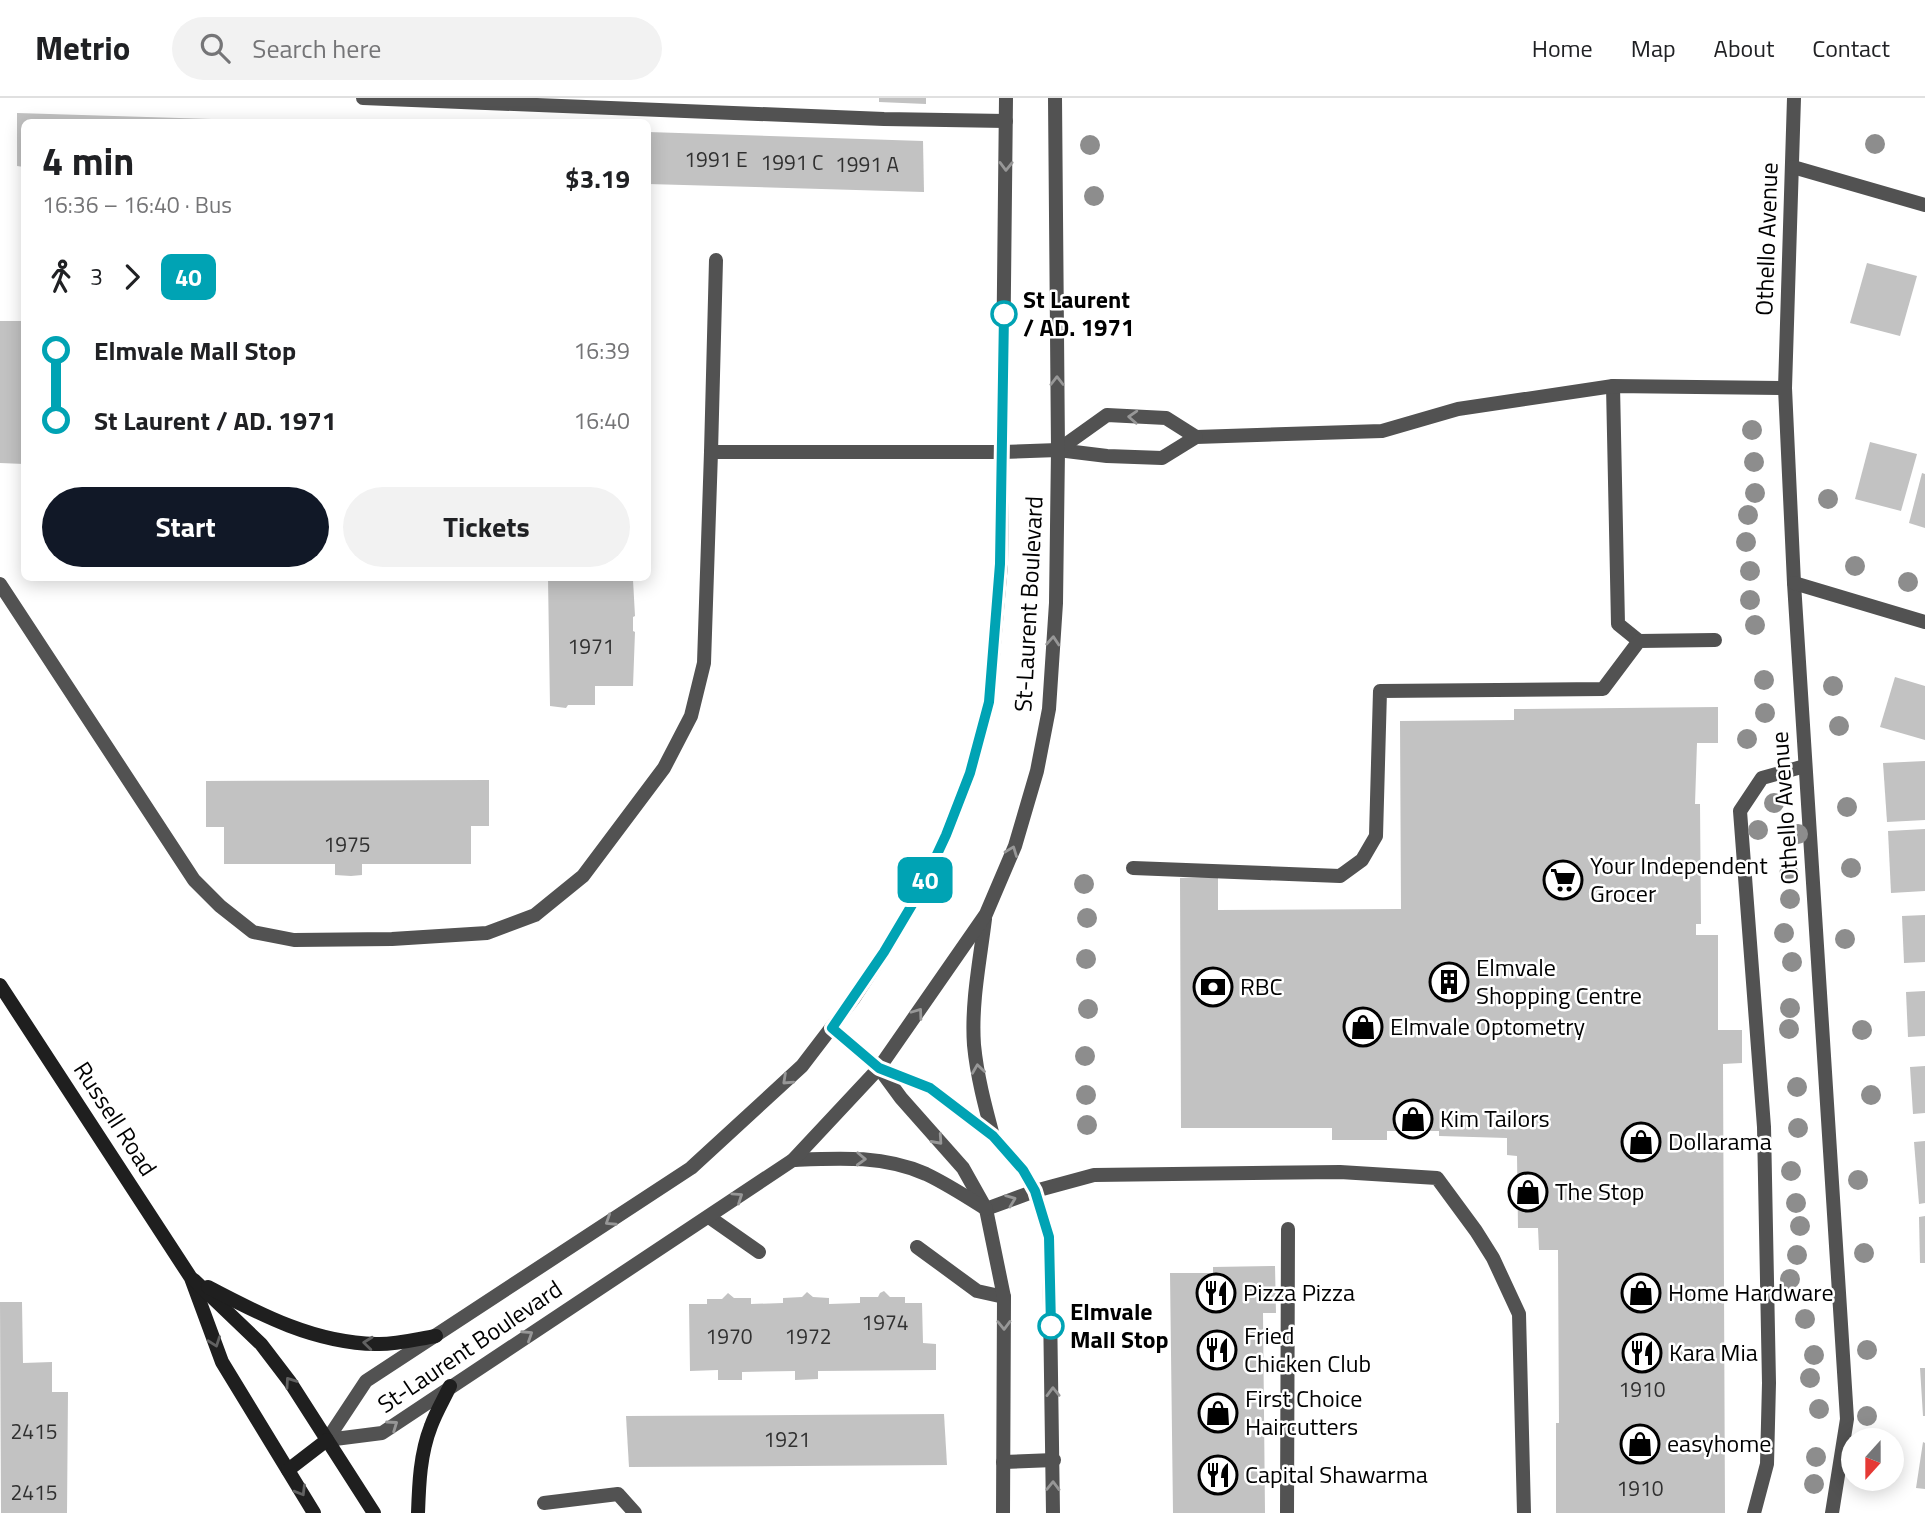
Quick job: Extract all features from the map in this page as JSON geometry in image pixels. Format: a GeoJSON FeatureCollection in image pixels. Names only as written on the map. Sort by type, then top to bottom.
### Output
{"type":"FeatureCollection","features":[{"type":"Feature","properties":{"kind":"main road","name":"Russell Road"},"geometry":{"type":"LineString","coordinates":[[0,985],[191,1278],[222,1362],[314,1513]]}},
{"type":"Feature","properties":{"kind":"main road","name":"Russell Road"},"geometry":{"type":"LineString","coordinates":[[191,1278],[261,1344],[290,1381],[374,1513]]}},
{"type":"Feature","properties":{"kind":"main road"},"geometry":{"type":"LineString","coordinates":[[191,1278],[263,1316],[322,1338],[377,1345],[436,1336]]}},
{"type":"Feature","properties":{"kind":"main road"},"geometry":{"type":"LineString","coordinates":[[418,1513],[420,1467],[430,1427],[450,1386]]}},
{"type":"Feature","properties":{"kind":"main road"},"geometry":{"type":"LineString","coordinates":[[288,1470],[327,1440]]}},
{"type":"Feature","properties":{"kind":"street"},"geometry":{"type":"LineString","coordinates":[[363,98],[884,119],[1006,121]]}},
{"type":"Feature","properties":{"kind":"street","name":"St-Laurent Boulevard"},"geometry":{"type":"LineString","coordinates":[[327,1440],[366,1381],[691,1168],[802,1066],[832,1028],[884,952],[919,893],[946,835],[970,773],[989,702],[1000,564],[1006,98]]}},
{"type":"Feature","properties":{"kind":"street","name":"St-Laurent Boulevard"},"geometry":{"type":"LineString","coordinates":[[327,1440],[382,1433],[793,1160],[879,1068],[986,914],[1014,846],[1037,771],[1049,709],[1056,603],[1058,450],[1055,98]]}},
{"type":"Feature","properties":{"kind":"street","name":"Othello Avenue"},"geometry":{"type":"LineString","coordinates":[[1794,98],[1785,388],[1805,766],[1847,1419],[1832,1513]]}},
{"type":"Feature","properties":{"kind":"street"},"geometry":{"type":"LineString","coordinates":[[1793,167],[1925,205]]}},
{"type":"Feature","properties":{"kind":"street"},"geometry":{"type":"LineString","coordinates":[[0,584],[194,880],[220,906],[253,932],[294,940],[392,939],[487,933],[535,915],[583,876],[664,768],[691,716],[704,663],[716,260]]}},
{"type":"Feature","properties":{"kind":"street"},"geometry":{"type":"LineString","coordinates":[[1058,450],[1107,415],[1166,418],[1196,436],[1313,435],[1382,430],[1458,409],[1613,386],[1785,388]]}},
{"type":"Feature","properties":{"kind":"street"},"geometry":{"type":"LineString","coordinates":[[1613,386],[1618,624],[1639,641],[1715,640]]}},
{"type":"Feature","properties":{"kind":"street"},"geometry":{"type":"LineString","coordinates":[[711,452],[1058,450],[1107,456],[1163,458],[1196,436]]}},
{"type":"Feature","properties":{"kind":"street"},"geometry":{"type":"LineString","coordinates":[[1794,583],[1925,622]]}},
{"type":"Feature","properties":{"kind":"street"},"geometry":{"type":"LineString","coordinates":[[1133,868],[1340,876],[1362,860],[1376,836],[1380,691],[1603,689],[1639,641]]}},
{"type":"Feature","properties":{"kind":"street"},"geometry":{"type":"LineString","coordinates":[[1754,1513],[1767,1464],[1769,1384],[1765,1167],[1740,811],[1762,778],[1805,766]]}},
{"type":"Feature","properties":{"kind":"street"},"geometry":{"type":"LineString","coordinates":[[986,914],[976,993],[974,1043],[980,1090],[993,1136]]}},
{"type":"Feature","properties":{"kind":"street"},"geometry":{"type":"LineString","coordinates":[[832,1028],[879,1068],[901,1098],[963,1168],[986,1209],[1004,1297],[1003,1513]]}},
{"type":"Feature","properties":{"kind":"street"},"geometry":{"type":"LineString","coordinates":[[879,1068],[930,1088],[993,1136],[1023,1170],[1035,1191],[1049,1237],[1053,1513]]}},
{"type":"Feature","properties":{"kind":"street"},"geometry":{"type":"LineString","coordinates":[[793,1160],[870,1159],[891,1163],[925,1174],[986,1209]]}},
{"type":"Feature","properties":{"kind":"street"},"geometry":{"type":"LineString","coordinates":[[986,1209],[1035,1191],[1094,1175],[1340,1172],[1437,1178],[1493,1258],[1519,1314],[1524,1513]]}},
{"type":"Feature","properties":{"kind":"street"},"geometry":{"type":"LineString","coordinates":[[709,1217],[759,1252]]}},
{"type":"Feature","properties":{"kind":"street"},"geometry":{"type":"LineString","coordinates":[[1287,1513],[1289,1229]]}},
{"type":"Feature","properties":{"kind":"street"},"geometry":{"type":"LineString","coordinates":[[917,1247],[977,1291],[1004,1297]]}},
{"type":"Feature","properties":{"kind":"street"},"geometry":{"type":"LineString","coordinates":[[1003,1462],[1054,1460]]}},
{"type":"Feature","properties":{"kind":"street"},"geometry":{"type":"LineString","coordinates":[[544,1503],[618,1494],[635,1513]]}},
{"type":"Feature","properties":{"kind":"building"},"geometry":{"type":"Polygon","coordinates":[[[879,98],[926,98],[926,104],[879,102],[879,98]]]}},
{"type":"Feature","properties":{"kind":"building"},"geometry":{"type":"Polygon","coordinates":[[[17,113],[225,119],[21,119],[21,167],[17,166],[17,113]]]}},
{"type":"Feature","properties":{"kind":"building"},"geometry":{"type":"Polygon","coordinates":[[[651,132],[923,141],[924,192],[651,184],[651,132]]]}},
{"type":"Feature","properties":{"kind":"building"},"geometry":{"type":"Polygon","coordinates":[[[1867,263],[1917,276],[1900,336],[1850,323],[1867,263]]]}},
{"type":"Feature","properties":{"kind":"building"},"geometry":{"type":"Polygon","coordinates":[[[0,321],[21,321],[21,464],[0,463],[0,321]]]}},
{"type":"Feature","properties":{"kind":"building"},"geometry":{"type":"Polygon","coordinates":[[[1870,442],[1917,454],[1901,511],[1855,499],[1870,442]]]}},
{"type":"Feature","properties":{"kind":"building"},"geometry":{"type":"Polygon","coordinates":[[[1922,473],[1925,474],[1925,528],[1909,523],[1922,473]]]}},
{"type":"Feature","properties":{"kind":"building"},"geometry":{"type":"Polygon","coordinates":[[[548,581],[633,581],[633,686],[595,686],[595,705],[568,705],[566,708],[550,706],[548,581]]]}},
{"type":"Feature","properties":{"kind":"building"},"geometry":{"type":"Polygon","coordinates":[[[1895,677],[1925,686],[1925,740],[1880,727],[1895,677]]]}},
{"type":"Feature","properties":{"kind":"building","name":"Elmvale Shopping Centre"},"geometry":{"type":"Polygon","coordinates":[[[1718,707],[1718,743],[1697,743],[1695,804],[1700,804],[1701,924],[1696,924],[1696,935],[1718,935],[1718,1030],[1742,1030],[1742,1063],[1723,1064],[1725,1513],[1556,1513],[1556,1423],[1559,1423],[1558,1250],[1539,1250],[1538,1228],[1518,1228],[1517,1156],[1507,1155],[1507,1138],[1439,1136],[1439,1131],[1387,1131],[1387,1140],[1332,1140],[1332,1128],[1181,1128],[1180,878],[1218,877],[1218,910],[1401,909],[1400,721],[1514,720],[1514,709],[1718,707]]]}},
{"type":"Feature","properties":{"kind":"building"},"geometry":{"type":"Polygon","coordinates":[[[1925,761],[1925,820],[1887,822],[1883,763],[1925,761]]]}},
{"type":"Feature","properties":{"kind":"building"},"geometry":{"type":"Polygon","coordinates":[[[489,780],[489,826],[471,826],[471,864],[362,864],[362,875],[351,876],[335,875],[335,864],[224,864],[224,827],[206,827],[206,781],[489,780]]]}},
{"type":"Feature","properties":{"kind":"building"},"geometry":{"type":"Polygon","coordinates":[[[1925,829],[1925,891],[1891,893],[1888,831],[1925,829]]]}},
{"type":"Feature","properties":{"kind":"building"},"geometry":{"type":"Polygon","coordinates":[[[1925,915],[1925,962],[1904,963],[1902,916],[1925,915]]]}},
{"type":"Feature","properties":{"kind":"building"},"geometry":{"type":"Polygon","coordinates":[[[1925,991],[1925,1036],[1908,1037],[1906,992],[1925,991]]]}},
{"type":"Feature","properties":{"kind":"building"},"geometry":{"type":"Polygon","coordinates":[[[1925,1066],[1925,1113],[1913,1114],[1910,1067],[1925,1066]]]}},
{"type":"Feature","properties":{"kind":"building"},"geometry":{"type":"Polygon","coordinates":[[[1925,1141],[1925,1203],[1919,1204],[1914,1142],[1925,1141]]]}},
{"type":"Feature","properties":{"kind":"building"},"geometry":{"type":"Polygon","coordinates":[[[1925,1216],[1925,1263],[1920,1263],[1919,1217],[1925,1216]]]}},
{"type":"Feature","properties":{"kind":"building"},"geometry":{"type":"Polygon","coordinates":[[[1275,1266],[1276,1313],[1263,1313],[1265,1513],[1173,1513],[1170,1273],[1213,1273],[1213,1267],[1275,1266]]]}},
{"type":"Feature","properties":{"kind":"building"},"geometry":{"type":"Polygon","coordinates":[[[884,1291],[890,1297],[905,1297],[905,1303],[922,1303],[923,1343],[936,1344],[936,1370],[818,1371],[818,1379],[795,1380],[795,1371],[742,1372],[742,1380],[718,1380],[718,1370],[690,1371],[689,1304],[707,1304],[707,1299],[722,1299],[728,1293],[734,1298],[751,1298],[751,1304],[783,1303],[783,1298],[802,1297],[807,1292],[813,1297],[829,1298],[829,1304],[860,1303],[860,1297],[878,1297],[884,1291]]]}},
{"type":"Feature","properties":{"kind":"building"},"geometry":{"type":"Polygon","coordinates":[[[0,1302],[22,1302],[23,1363],[52,1362],[52,1392],[68,1392],[67,1513],[1,1513],[0,1302]]]}},
{"type":"Feature","properties":{"kind":"building"},"geometry":{"type":"Polygon","coordinates":[[[1920,1368],[1925,1368],[1925,1416],[1923,1416],[1920,1368]]]}},
{"type":"Feature","properties":{"kind":"building"},"geometry":{"type":"Polygon","coordinates":[[[944,1414],[947,1465],[629,1467],[626,1416],[944,1414]]]}},
{"type":"Feature","properties":{"kind":"building"},"geometry":{"type":"Polygon","coordinates":[[[1923,1442],[1925,1443],[1925,1489],[1916,1488],[1923,1442]]]}},
{"type":"Feature","properties":{"kind":"bus line","name":"40"},"geometry":{"type":"LineString","coordinates":[[1004,314],[1000,564],[989,702],[970,773],[946,835],[919,893],[884,952],[832,1028],[879,1068],[930,1088],[993,1136],[1023,1170],[1035,1191],[1049,1237],[1051,1326]]}},
{"type":"Feature","properties":{"kind":"place","name":"St Laurent / AD. 1971"},"geometry":{"type":"Point","coordinates":[1004,314]}},
{"type":"Feature","properties":{"kind":"place","name":"Your Independent Grocer"},"geometry":{"type":"Point","coordinates":[1563,880]}},
{"type":"Feature","properties":{"kind":"place","name":"Elmvale Shopping Centre"},"geometry":{"type":"Point","coordinates":[1449,982]}},
{"type":"Feature","properties":{"kind":"place","name":"RBC"},"geometry":{"type":"Point","coordinates":[1213,987]}},
{"type":"Feature","properties":{"kind":"place","name":"Elmvale Optometry"},"geometry":{"type":"Point","coordinates":[1363,1027]}},
{"type":"Feature","properties":{"kind":"place","name":"Kim Tailors"},"geometry":{"type":"Point","coordinates":[1413,1119]}},
{"type":"Feature","properties":{"kind":"place","name":"Dollarama"},"geometry":{"type":"Point","coordinates":[1641,1142]}},
{"type":"Feature","properties":{"kind":"place","name":"The Stop"},"geometry":{"type":"Point","coordinates":[1528,1192]}},
{"type":"Feature","properties":{"kind":"place","name":"Pizza Pizza"},"geometry":{"type":"Point","coordinates":[1216,1293]}},
{"type":"Feature","properties":{"kind":"place","name":"Home Hardware"},"geometry":{"type":"Point","coordinates":[1641,1293]}},
{"type":"Feature","properties":{"kind":"place","name":"Elmvale Mall Stop"},"geometry":{"type":"Point","coordinates":[1051,1326]}},
{"type":"Feature","properties":{"kind":"place","name":"Fried Chicken Club"},"geometry":{"type":"Point","coordinates":[1217,1350]}},
{"type":"Feature","properties":{"kind":"place","name":"Kara Mia"},"geometry":{"type":"Point","coordinates":[1642,1353]}},
{"type":"Feature","properties":{"kind":"place","name":"First Choice Haircutters"},"geometry":{"type":"Point","coordinates":[1218,1413]}},
{"type":"Feature","properties":{"kind":"place","name":"easyhome"},"geometry":{"type":"Point","coordinates":[1640,1444]}},
{"type":"Feature","properties":{"kind":"place","name":"Capital Shawarma"},"geometry":{"type":"Point","coordinates":[1218,1475]}}]}
